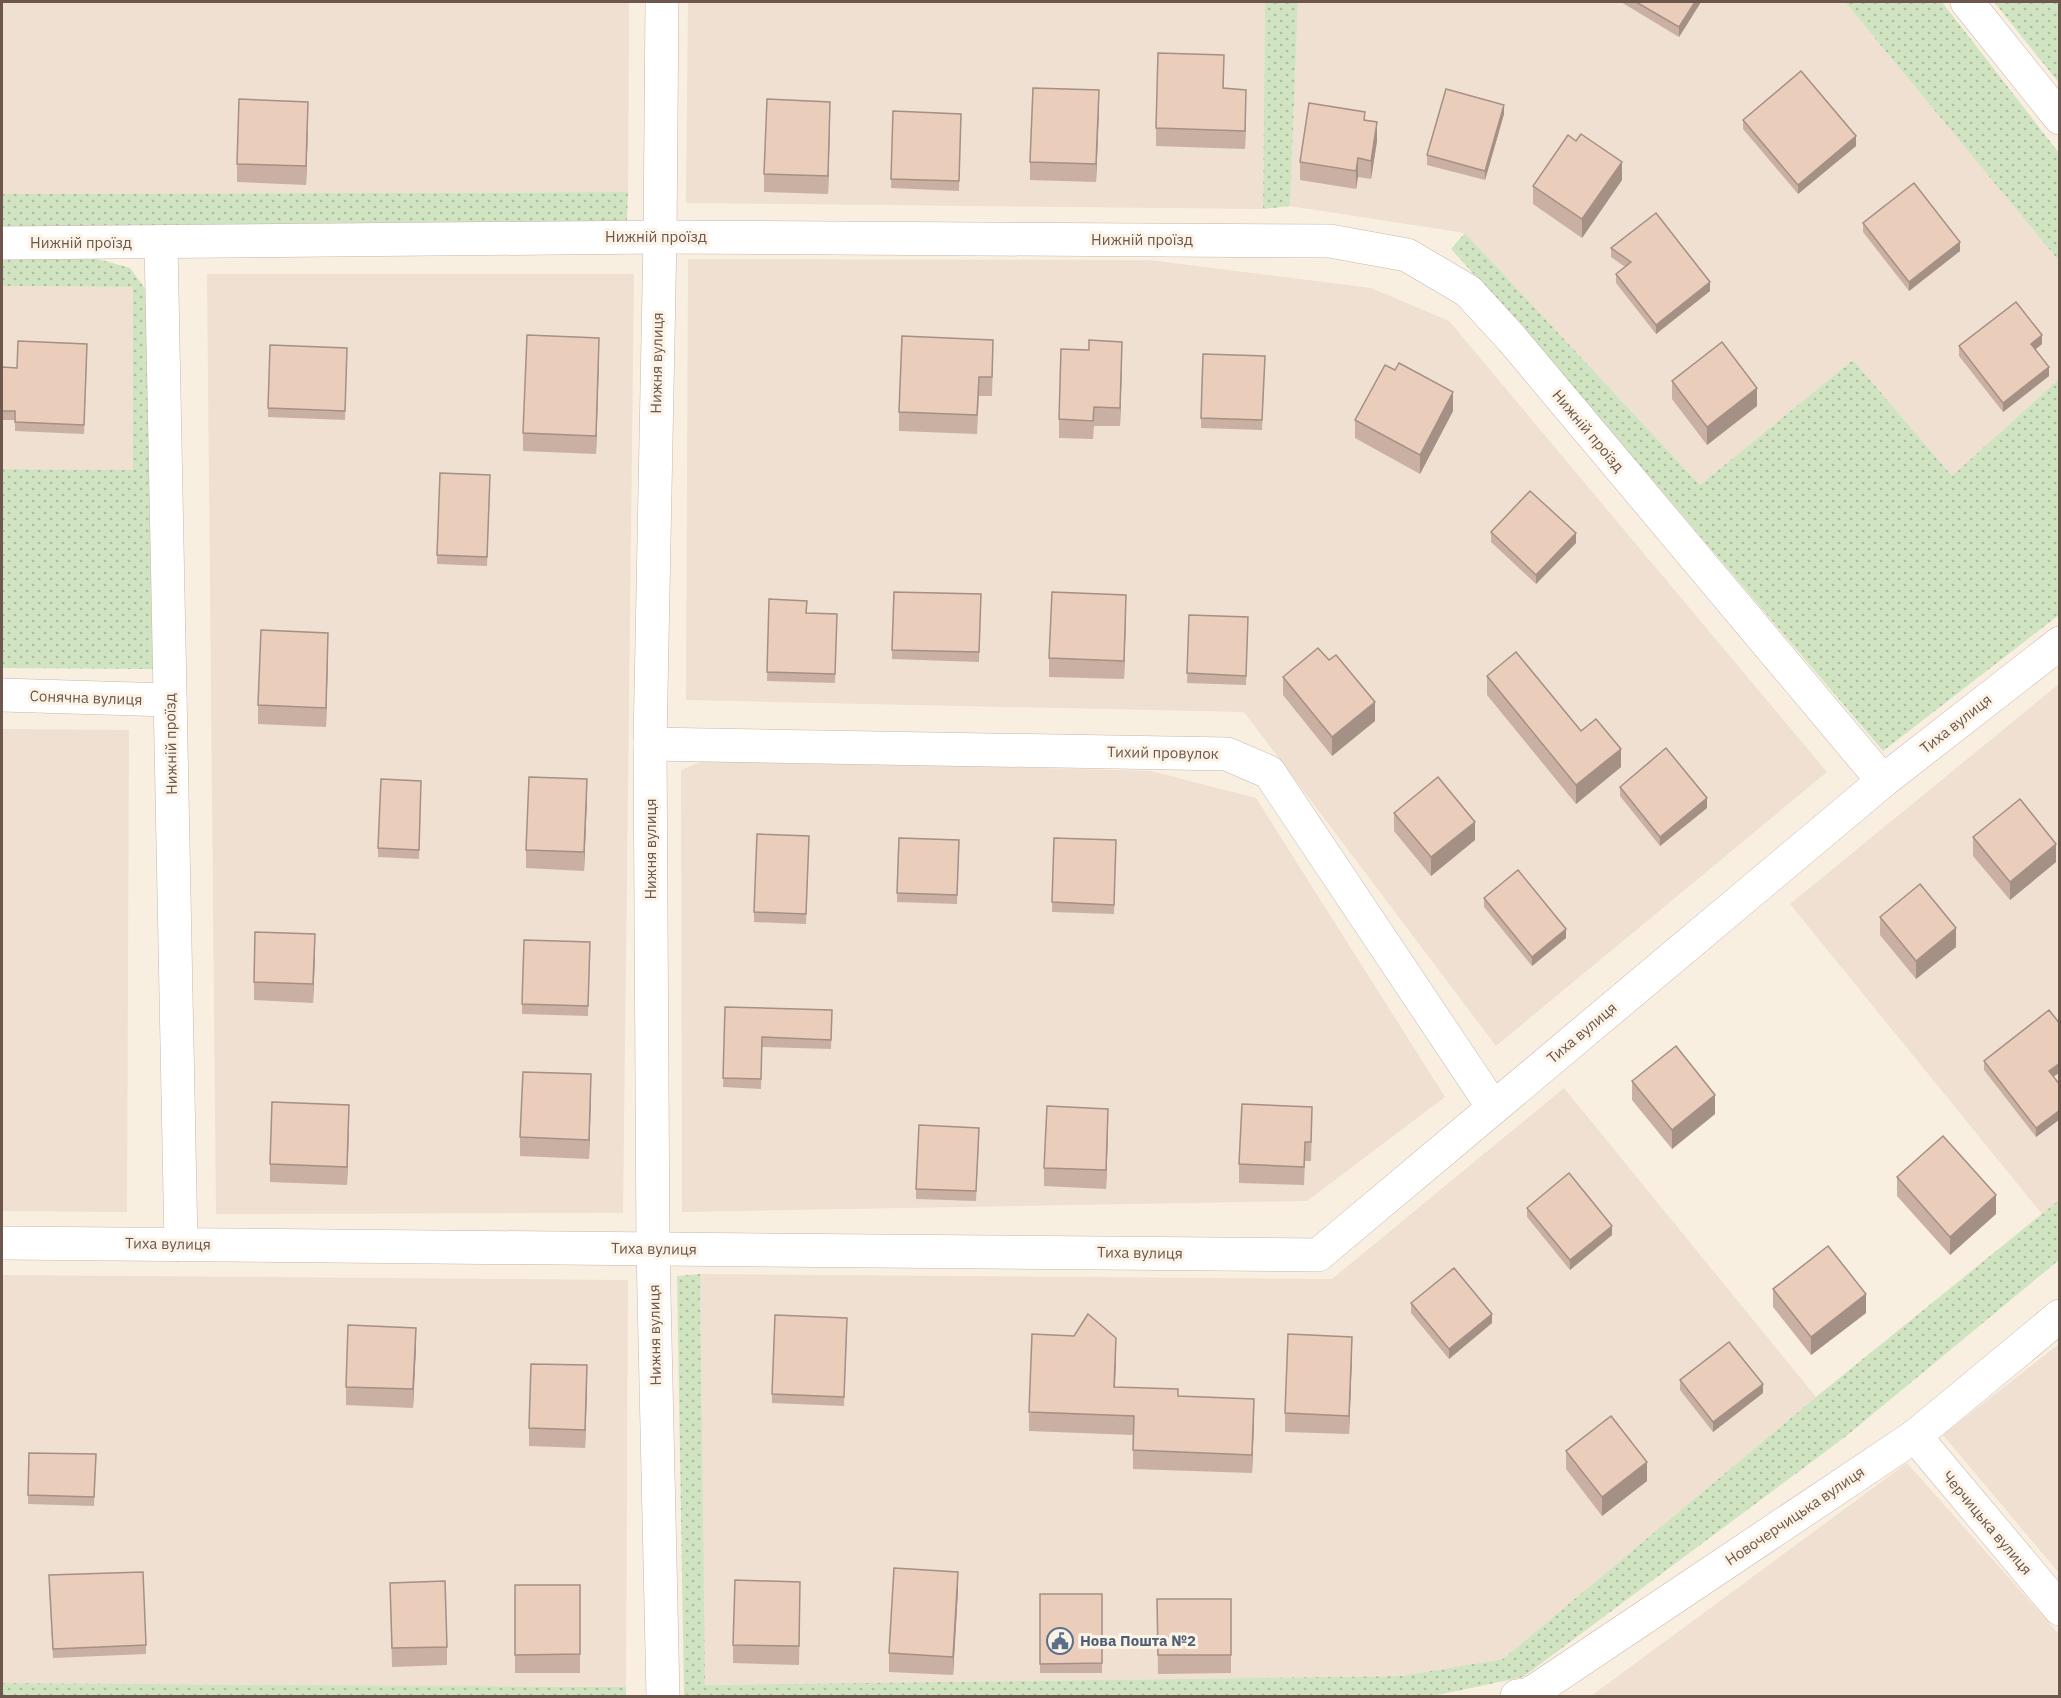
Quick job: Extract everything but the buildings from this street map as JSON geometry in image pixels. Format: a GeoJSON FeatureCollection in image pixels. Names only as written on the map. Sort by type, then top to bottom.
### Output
{"type":"FeatureCollection","features":[{"type":"Feature","properties":{"kind":"street","name":"Нижня вулиця"},"geometry":{"type":"LineString","coordinates":[[662,2],[660,237],[650,744],[654,1249],[663,1696]]}},
{"type":"Feature","properties":{"kind":"street"},"geometry":{"type":"LineString","coordinates":[[1967,2],[2060,118]]}},
{"type":"Feature","properties":{"kind":"street","name":"Нижній проїзд"},"geometry":{"type":"LineString","coordinates":[[2,243],[660,237],[1330,241],[1407,255],[1468,291],[1512,339],[1883,781]]}},
{"type":"Feature","properties":{"kind":"street","name":"Нижній проїзд"},"geometry":{"type":"LineString","coordinates":[[161,243],[181,1245]]}},
{"type":"Feature","properties":{"kind":"street","name":"Тиха вулиця"},"geometry":{"type":"LineString","coordinates":[[2,1243],[1318,1255],[1883,781],[2060,643]]}},
{"type":"Feature","properties":{"kind":"street","name":"Сонячна вулиця"},"geometry":{"type":"LineString","coordinates":[[2,695],[170,700]]}},
{"type":"Feature","properties":{"kind":"street","name":"Тихий провулок"},"geometry":{"type":"LineString","coordinates":[[650,744],[1227,754],[1269,772],[1493,1107]]}},
{"type":"Feature","properties":{"kind":"street","name":"Новочерчицька вулиця"},"geometry":{"type":"LineString","coordinates":[[1517,1696],[1530,1694],[1915,1436],[2060,1316]]}},
{"type":"Feature","properties":{"kind":"street","name":"Черчицька вулиця"},"geometry":{"type":"LineString","coordinates":[[1915,1436],[2060,1609]]}},
{"type":"Feature","properties":{"kind":"shaded area"},"geometry":{"type":"Polygon","coordinates":[[[2,2],[629,2],[628,192],[2,194],[2,2]]]}},
{"type":"Feature","properties":{"kind":"shaded area"},"geometry":{"type":"Polygon","coordinates":[[[688,2],[1265,2],[1263,209],[686,203],[688,2]]]}},
{"type":"Feature","properties":{"kind":"shaded area"},"geometry":{"type":"Polygon","coordinates":[[[1298,2],[1845,2],[2059,261],[2059,379],[1952,476],[1853,360],[1700,485],[1465,233],[1290,206],[1298,2]]]}},
{"type":"Feature","properties":{"kind":"shaded area"},"geometry":{"type":"Polygon","coordinates":[[[688,259],[1149,260],[1371,288],[1449,321],[1827,772],[1496,1046],[1244,712],[686,700],[688,259]]]}},
{"type":"Feature","properties":{"kind":"shaded area"},"geometry":{"type":"Polygon","coordinates":[[[207,274],[634,274],[623,1213],[216,1214],[207,274]]]}},
{"type":"Feature","properties":{"kind":"shaded area"},"geometry":{"type":"Polygon","coordinates":[[[2,286],[133,287],[133,470],[2,469],[2,286]]]}},
{"type":"Feature","properties":{"kind":"shaded area"},"geometry":{"type":"Polygon","coordinates":[[[2059,684],[2059,1200],[2042,1214],[1790,904],[2059,684]]]}},
{"type":"Feature","properties":{"kind":"shaded area"},"geometry":{"type":"Polygon","coordinates":[[[2,729],[129,730],[127,1212],[2,1211],[2,729]]]}},
{"type":"Feature","properties":{"kind":"shaded area"},"geometry":{"type":"Polygon","coordinates":[[[708,759],[1151,771],[1256,798],[1445,1097],[1307,1201],[682,1212],[681,770],[708,759]]]}},
{"type":"Feature","properties":{"kind":"shaded area"},"geometry":{"type":"Polygon","coordinates":[[[1564,1088],[1816,1397],[1503,1659],[1401,1676],[704,1685],[700,1274],[1332,1279],[1564,1088]]]}},
{"type":"Feature","properties":{"kind":"shaded area"},"geometry":{"type":"Polygon","coordinates":[[[2,1275],[628,1280],[626,1687],[2,1683],[2,1275]]]}},
{"type":"Feature","properties":{"kind":"shaded area"},"geometry":{"type":"Polygon","coordinates":[[[2059,1344],[2059,1573],[1943,1435],[2059,1344]]]}},
{"type":"Feature","properties":{"kind":"shaded area"},"geometry":{"type":"Polygon","coordinates":[[[1907,1463],[2058,1633],[2059,1696],[1591,1696],[1907,1463]]]}},
{"type":"Feature","properties":{"kind":"green space"},"geometry":{"type":"Polygon","coordinates":[[[1265,2],[1298,2],[1290,206],[1263,209],[1265,2]]]}},
{"type":"Feature","properties":{"kind":"green space"},"geometry":{"type":"Polygon","coordinates":[[[1845,2],[1942,2],[2059,153],[2059,261],[1845,2]]]}},
{"type":"Feature","properties":{"kind":"green space"},"geometry":{"type":"Polygon","coordinates":[[[1994,2],[2059,2],[2059,83],[1994,2]]]}},
{"type":"Feature","properties":{"kind":"green space"},"geometry":{"type":"Polygon","coordinates":[[[628,192],[627,221],[2,227],[2,194],[628,192]]]}},
{"type":"Feature","properties":{"kind":"green space"},"geometry":{"type":"Polygon","coordinates":[[[1465,233],[1700,485],[1853,360],[1952,476],[2059,379],[2059,615],[1883,751],[1523,328],[1451,249],[1465,233]]]}},
{"type":"Feature","properties":{"kind":"green space"},"geometry":{"type":"Polygon","coordinates":[[[2,256],[87,256],[130,268],[151,297],[155,669],[2,668],[2,469],[133,470],[133,287],[2,286],[2,256]]]}},
{"type":"Feature","properties":{"kind":"green space"},"geometry":{"type":"Polygon","coordinates":[[[2059,1200],[2059,1260],[1845,1437],[1523,1677],[1433,1696],[684,1696],[677,1276],[700,1274],[705,1685],[1401,1676],[1503,1659],[1816,1397],[2059,1200]]]}},
{"type":"Feature","properties":{"kind":"green space"},"geometry":{"type":"Polygon","coordinates":[[[2,1683],[626,1687],[626,1696],[2,1696],[2,1683]]]}},
{"type":"Feature","properties":{"kind":"place","name":"Нова Пошта №2"},"geometry":{"type":"Point","coordinates":[1060,1641]}}]}
